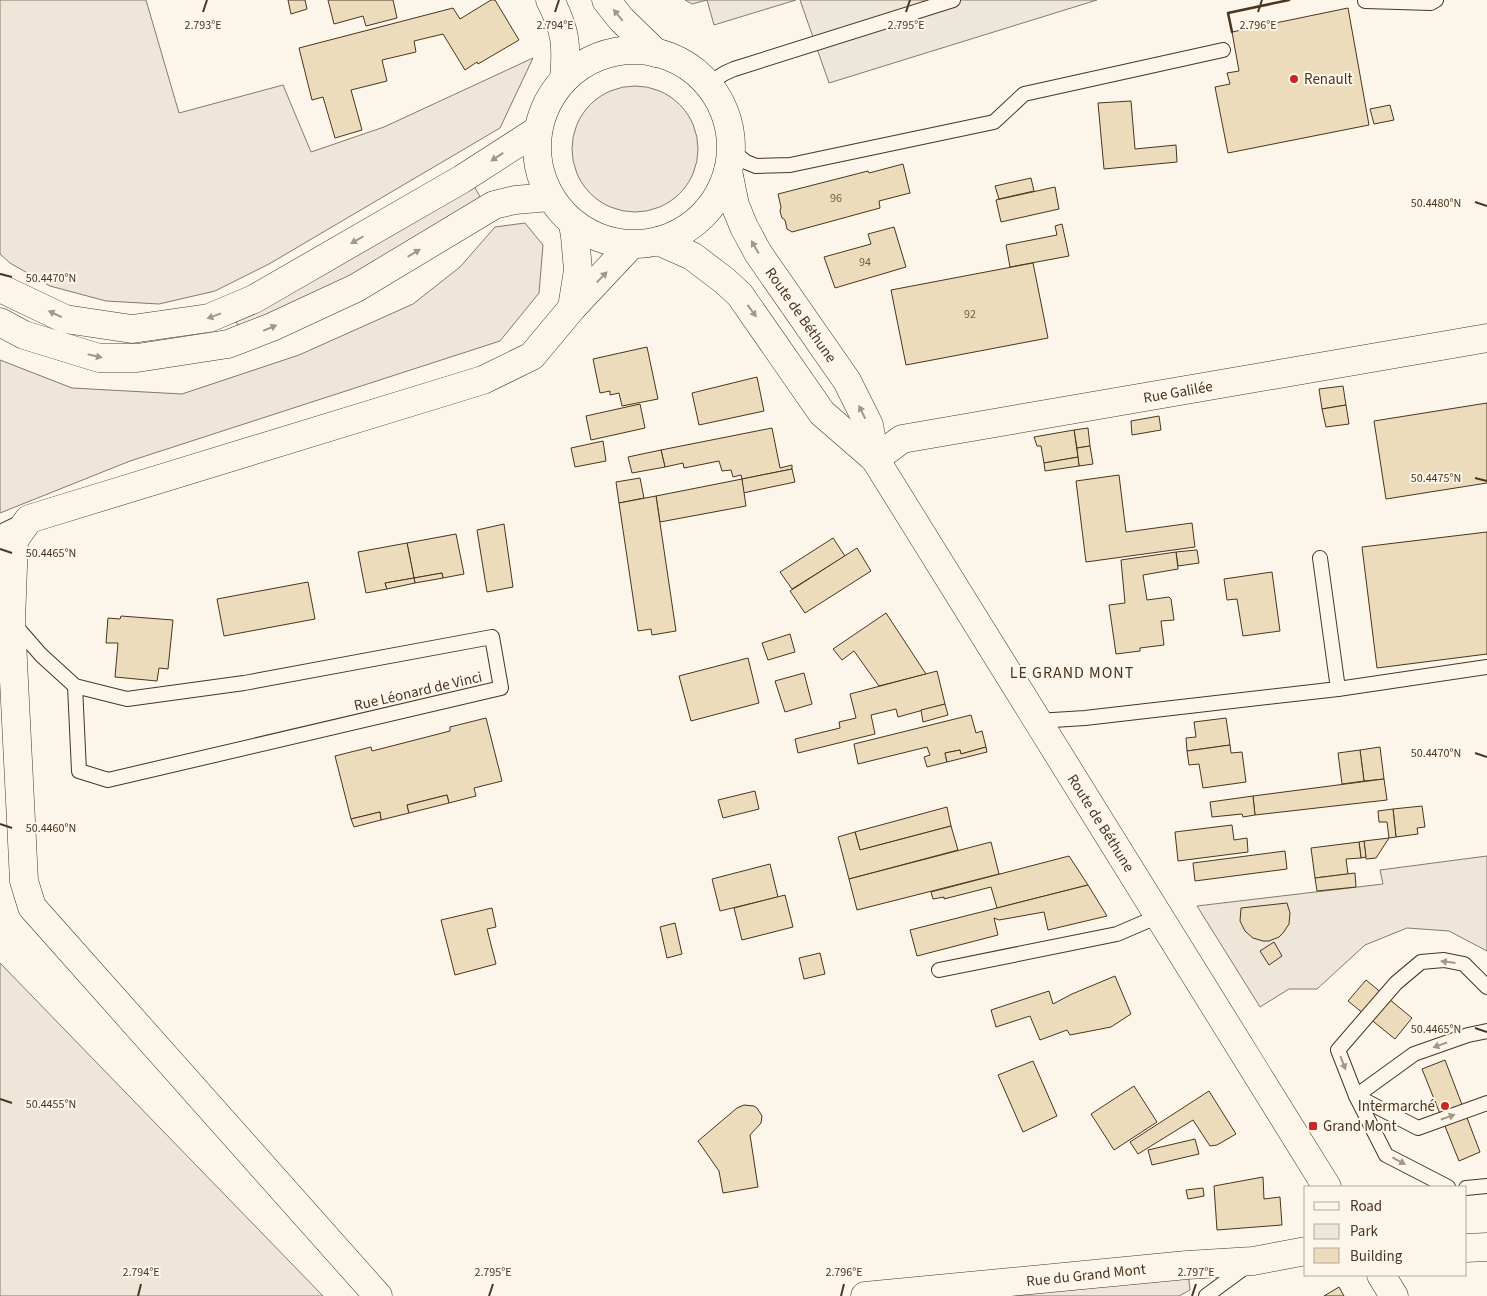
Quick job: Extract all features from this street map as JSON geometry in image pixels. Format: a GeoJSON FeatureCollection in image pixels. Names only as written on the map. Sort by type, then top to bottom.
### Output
{"type":"FeatureCollection","features":[{"type":"Feature","properties":{"kind":"main road"},"geometry":{"type":"LineString","coordinates":[[550,0],[560,19],[564,34],[566,54],[564,79]]}},
{"type":"Feature","properties":{"kind":"main road","name":"Route de Béthune"},"geometry":{"type":"LineString","coordinates":[[606,0],[621,20],[656,53]]}},
{"type":"Feature","properties":{"kind":"main road","name":"Route de Béthune"},"geometry":{"type":"LineString","coordinates":[[729,160],[721,190],[710,208],[695,223],[678,234],[658,241],[631,245],[604,240],[573,224],[550,197],[538,164],[538,130],[547,102],[564,79],[584,64],[606,54],[631,50],[656,53],[675,60],[693,70],[707,84],[721,104],[728,127],[729,160],[735,205],[744,227],[758,253],[847,381],[869,425],[874,459]]}},
{"type":"Feature","properties":{"kind":"main road"},"geometry":{"type":"LineString","coordinates":[[0,288],[65,319],[132,329],[209,318],[254,299],[462,179],[538,130]]}},
{"type":"Feature","properties":{"kind":"main road"},"geometry":{"type":"LineString","coordinates":[[0,322],[24,336],[98,358],[137,358],[228,344],[272,327],[356,288],[494,205],[516,200],[550,197]]}},
{"type":"Feature","properties":{"kind":"main road"},"geometry":{"type":"LineString","coordinates":[[572,308],[578,270],[573,224]]}},
{"type":"Feature","properties":{"kind":"main road","name":"Route de Béthune"},"geometry":{"type":"LineString","coordinates":[[658,241],[692,256],[740,295],[822,413],[874,459],[1326,1186]]}},
{"type":"Feature","properties":{"kind":"main road"},"geometry":{"type":"LineString","coordinates":[[378,1296],[32,907],[24,881],[11,621],[14,540],[29,519],[483,380],[532,356],[572,308],[631,245]]}},
{"type":"Feature","properties":{"kind":"main road","name":"Rue Galilée"},"geometry":{"type":"LineString","coordinates":[[874,459],[902,439],[1487,338]]}},
{"type":"Feature","properties":{"kind":"main road"},"geometry":{"type":"LineString","coordinates":[[1467,1248],[1487,1248]]}},
{"type":"Feature","properties":{"kind":"main road","name":"Rue du Grand Mont"},"geometry":{"type":"LineString","coordinates":[[865,1296],[1177,1266],[1253,1261],[1304,1252]]}},
{"type":"Feature","properties":{"kind":"main road"},"geometry":{"type":"LineString","coordinates":[[1382,1276],[1394,1296]]}},
{"type":"Feature","properties":{"kind":"lane"},"geometry":{"type":"LineString","coordinates":[[707,84],[734,69],[953,0]]}},
{"type":"Feature","properties":{"kind":"lane"},"geometry":{"type":"LineString","coordinates":[[1365,1],[1431,3],[1436,0]]}},
{"type":"Feature","properties":{"kind":"lane"},"geometry":{"type":"LineString","coordinates":[[729,160],[746,162],[756,166],[790,165],[994,122],[1024,94],[1223,50]]}},
{"type":"Feature","properties":{"kind":"lane"},"geometry":{"type":"LineString","coordinates":[[0,532],[29,519]]}},
{"type":"Feature","properties":{"kind":"lane"},"geometry":{"type":"LineString","coordinates":[[1320,558],[1338,689]]}},
{"type":"Feature","properties":{"kind":"lane","name":"Rue Léonard de Vinci"},"geometry":{"type":"LineString","coordinates":[[11,621],[41,655],[75,686],[127,699],[244,683],[492,637],[502,688],[108,780],[79,771],[75,686]]}},
{"type":"Feature","properties":{"kind":"lane"},"geometry":{"type":"LineString","coordinates":[[1037,721],[1085,718],[1338,689],[1487,668]]}},
{"type":"Feature","properties":{"kind":"lane"},"geometry":{"type":"LineString","coordinates":[[939,970],[1117,934],[1158,916]]}},
{"type":"Feature","properties":{"kind":"lane"},"geometry":{"type":"LineString","coordinates":[[1446,1186],[1386,1155],[1356,1096],[1338,1050],[1396,983],[1421,962],[1444,960],[1464,964],[1487,987]]}},
{"type":"Feature","properties":{"kind":"lane"},"geometry":{"type":"LineString","coordinates":[[1356,1096],[1414,1054],[1468,1035],[1487,1031]]}},
{"type":"Feature","properties":{"kind":"lane"},"geometry":{"type":"LineString","coordinates":[[1356,1096],[1418,1128],[1487,1104]]}},
{"type":"Feature","properties":{"kind":"lane"},"geometry":{"type":"LineString","coordinates":[[1467,1188],[1487,1186]]}},
{"type":"Feature","properties":{"kind":"lane"},"geometry":{"type":"LineString","coordinates":[[1206,1296],[1253,1261]]}},
{"type":"Feature","properties":{"kind":"green space"},"geometry":{"type":"Polygon","coordinates":[[[0,0],[146,0],[179,113],[283,85],[311,152],[384,127],[533,58],[500,128],[269,264],[215,291],[159,304],[106,301],[50,286],[10,263],[0,254],[0,0]]]}},
{"type":"Feature","properties":{"kind":"green space"},"geometry":{"type":"Polygon","coordinates":[[[635,86],[659,91],[679,105],[693,125],[698,149],[693,173],[679,193],[659,207],[635,212],[611,207],[591,193],[577,173],[572,149],[577,125],[591,105],[611,91],[635,86]]]}},
{"type":"Feature","properties":{"kind":"green space"},"geometry":{"type":"Polygon","coordinates":[[[474,186],[483,202],[363,275],[239,327],[236,322],[344,259],[474,186]]]}},
{"type":"Feature","properties":{"kind":"green space"},"geometry":{"type":"Polygon","coordinates":[[[525,223],[543,245],[539,293],[500,341],[130,461],[0,513],[0,360],[72,388],[182,394],[299,355],[413,304],[460,267],[495,227],[525,223]]]}},
{"type":"Feature","properties":{"kind":"green space"},"geometry":{"type":"Polygon","coordinates":[[[1487,856],[1487,951],[1449,931],[1407,928],[1365,945],[1317,989],[1289,989],[1260,1007],[1197,906],[1383,884],[1380,870],[1487,856]]]}},
{"type":"Feature","properties":{"kind":"green space"},"geometry":{"type":"Polygon","coordinates":[[[0,963],[323,1296],[0,1296],[0,963]]]}},
{"type":"Feature","properties":{"kind":"green space"},"geometry":{"type":"Polygon","coordinates":[[[1188,1271],[1190,1290],[1179,1296],[956,1296],[1188,1271]]]}},
{"type":"Feature","properties":{"kind":"shaded area"},"geometry":{"type":"Polygon","coordinates":[[[685,0],[707,0],[692,4],[685,0]]]}},
{"type":"Feature","properties":{"kind":"shaded area"},"geometry":{"type":"Polygon","coordinates":[[[707,0],[796,0],[714,25],[707,0]]]}},
{"type":"Feature","properties":{"kind":"shaded area"},"geometry":{"type":"Polygon","coordinates":[[[800,0],[1097,0],[829,83],[800,0]]]}},
{"type":"Feature","properties":{"kind":"building"},"geometry":{"type":"Polygon","coordinates":[[[288,0],[305,0],[307,9],[291,14],[288,0]]]}},
{"type":"Feature","properties":{"kind":"building"},"geometry":{"type":"Polygon","coordinates":[[[328,0],[393,0],[397,18],[366,26],[363,16],[334,24],[328,0]]]}},
{"type":"Feature","properties":{"kind":"building"},"geometry":{"type":"Polygon","coordinates":[[[491,0],[495,0],[519,40],[465,70],[443,34],[414,41],[416,52],[382,60],[387,81],[351,90],[362,130],[335,138],[323,97],[312,100],[299,48],[453,8],[460,19],[491,0]]]}},
{"type":"Feature","properties":{"kind":"building","name":"Renault"},"geometry":{"type":"Polygon","coordinates":[[[1348,8],[1369,125],[1228,153],[1215,87],[1230,84],[1227,73],[1239,71],[1232,32],[1348,8]]]}},
{"type":"Feature","properties":{"kind":"building"},"geometry":{"type":"Polygon","coordinates":[[[1131,101],[1135,149],[1176,145],[1177,162],[1104,169],[1098,103],[1131,101]]]}},
{"type":"Feature","properties":{"kind":"building"},"geometry":{"type":"Polygon","coordinates":[[[1390,105],[1394,120],[1374,124],[1370,109],[1390,105]]]}},
{"type":"Feature","properties":{"kind":"building"},"geometry":{"type":"Polygon","coordinates":[[[903,164],[910,193],[879,201],[880,208],[792,232],[787,229],[780,211],[778,194],[903,164]]]}},
{"type":"Feature","properties":{"kind":"building"},"geometry":{"type":"Polygon","coordinates":[[[1031,178],[1034,191],[999,199],[995,186],[1031,178]]]}},
{"type":"Feature","properties":{"kind":"building"},"geometry":{"type":"Polygon","coordinates":[[[1055,187],[1059,209],[1001,222],[996,200],[1055,187]]]}},
{"type":"Feature","properties":{"kind":"building"},"geometry":{"type":"Polygon","coordinates":[[[1062,224],[1069,256],[1010,267],[1006,245],[1057,235],[1055,226],[1062,224]]]}},
{"type":"Feature","properties":{"kind":"building"},"geometry":{"type":"Polygon","coordinates":[[[894,227],[906,267],[835,288],[824,257],[871,244],[868,234],[894,227]]]}},
{"type":"Feature","properties":{"kind":"building"},"geometry":{"type":"Polygon","coordinates":[[[1033,263],[1048,338],[906,365],[891,290],[1033,263]]]}},
{"type":"Feature","properties":{"kind":"building"},"geometry":{"type":"Polygon","coordinates":[[[647,347],[658,399],[622,406],[619,393],[610,395],[610,391],[600,393],[593,359],[647,347]]]}},
{"type":"Feature","properties":{"kind":"building"},"geometry":{"type":"Polygon","coordinates":[[[757,377],[764,411],[699,425],[692,393],[757,377]]]}},
{"type":"Feature","properties":{"kind":"building"},"geometry":{"type":"Polygon","coordinates":[[[1343,386],[1346,405],[1322,409],[1319,389],[1343,386]]]}},
{"type":"Feature","properties":{"kind":"building"},"geometry":{"type":"Polygon","coordinates":[[[1487,403],[1487,483],[1386,499],[1374,421],[1487,403]]]}},
{"type":"Feature","properties":{"kind":"building"},"geometry":{"type":"Polygon","coordinates":[[[640,404],[645,428],[591,440],[586,416],[640,404]]]}},
{"type":"Feature","properties":{"kind":"building"},"geometry":{"type":"Polygon","coordinates":[[[1346,405],[1349,424],[1326,427],[1322,409],[1346,405]]]}},
{"type":"Feature","properties":{"kind":"building"},"geometry":{"type":"Polygon","coordinates":[[[1159,416],[1161,430],[1132,435],[1131,421],[1159,416]]]}},
{"type":"Feature","properties":{"kind":"building"},"geometry":{"type":"Polygon","coordinates":[[[772,428],[780,468],[792,465],[792,469],[742,479],[741,475],[733,477],[731,470],[722,471],[719,461],[684,468],[683,463],[665,467],[661,450],[772,428]]]}},
{"type":"Feature","properties":{"kind":"building"},"geometry":{"type":"Polygon","coordinates":[[[1088,428],[1090,446],[1077,448],[1074,430],[1088,428]]]}},
{"type":"Feature","properties":{"kind":"building"},"geometry":{"type":"Polygon","coordinates":[[[1074,430],[1078,457],[1044,463],[1041,446],[1037,446],[1034,437],[1074,430]]]}},
{"type":"Feature","properties":{"kind":"building"},"geometry":{"type":"Polygon","coordinates":[[[603,441],[606,461],[575,467],[571,448],[603,441]]]}},
{"type":"Feature","properties":{"kind":"building"},"geometry":{"type":"Polygon","coordinates":[[[1090,446],[1093,464],[1079,466],[1077,448],[1090,446]]]}},
{"type":"Feature","properties":{"kind":"building"},"geometry":{"type":"Polygon","coordinates":[[[661,450],[665,467],[632,473],[628,457],[661,450]]]}},
{"type":"Feature","properties":{"kind":"building"},"geometry":{"type":"Polygon","coordinates":[[[1078,457],[1079,466],[1045,471],[1044,463],[1078,457]]]}},
{"type":"Feature","properties":{"kind":"building"},"geometry":{"type":"Polygon","coordinates":[[[792,469],[795,482],[743,493],[742,479],[792,469]]]}},
{"type":"Feature","properties":{"kind":"building"},"geometry":{"type":"Polygon","coordinates":[[[1119,475],[1126,532],[1192,523],[1195,547],[1086,562],[1076,481],[1119,475]]]}},
{"type":"Feature","properties":{"kind":"building"},"geometry":{"type":"Polygon","coordinates":[[[640,478],[644,498],[619,503],[616,482],[640,478]]]}},
{"type":"Feature","properties":{"kind":"building"},"geometry":{"type":"Polygon","coordinates":[[[742,479],[746,506],[660,522],[656,496],[742,479]]]}},
{"type":"Feature","properties":{"kind":"building"},"geometry":{"type":"Polygon","coordinates":[[[656,496],[676,631],[652,635],[651,629],[638,631],[619,503],[656,496]]]}},
{"type":"Feature","properties":{"kind":"building"},"geometry":{"type":"Polygon","coordinates":[[[504,524],[513,587],[487,592],[477,530],[504,524]]]}},
{"type":"Feature","properties":{"kind":"building"},"geometry":{"type":"Polygon","coordinates":[[[1487,532],[1487,654],[1377,668],[1362,547],[1487,532]]]}},
{"type":"Feature","properties":{"kind":"building"},"geometry":{"type":"Polygon","coordinates":[[[456,534],[464,574],[443,578],[442,573],[414,578],[407,543],[456,534]]]}},
{"type":"Feature","properties":{"kind":"building"},"geometry":{"type":"Polygon","coordinates":[[[833,538],[845,556],[792,589],[780,572],[833,538]]]}},
{"type":"Feature","properties":{"kind":"building"},"geometry":{"type":"Polygon","coordinates":[[[407,543],[414,578],[385,583],[387,589],[366,593],[358,552],[407,543]]]}},
{"type":"Feature","properties":{"kind":"building"},"geometry":{"type":"Polygon","coordinates":[[[857,548],[871,571],[805,613],[790,591],[857,548]]]}},
{"type":"Feature","properties":{"kind":"building"},"geometry":{"type":"Polygon","coordinates":[[[1197,550],[1199,563],[1178,566],[1176,552],[1197,550]]]}},
{"type":"Feature","properties":{"kind":"building"},"geometry":{"type":"Polygon","coordinates":[[[1176,552],[1178,569],[1143,575],[1147,600],[1169,597],[1171,599],[1174,620],[1161,621],[1164,645],[1116,654],[1109,605],[1125,603],[1121,560],[1176,552]]]}},
{"type":"Feature","properties":{"kind":"building"},"geometry":{"type":"Polygon","coordinates":[[[1272,572],[1280,631],[1243,636],[1237,599],[1227,600],[1224,579],[1272,572]]]}},
{"type":"Feature","properties":{"kind":"building"},"geometry":{"type":"Polygon","coordinates":[[[442,573],[443,578],[415,583],[414,578],[442,573]]]}},
{"type":"Feature","properties":{"kind":"building"},"geometry":{"type":"Polygon","coordinates":[[[414,578],[415,583],[387,589],[385,583],[414,578]]]}},
{"type":"Feature","properties":{"kind":"building"},"geometry":{"type":"Polygon","coordinates":[[[308,582],[315,619],[224,636],[217,599],[308,582]]]}},
{"type":"Feature","properties":{"kind":"building"},"geometry":{"type":"Polygon","coordinates":[[[886,613],[926,674],[879,686],[854,651],[842,660],[833,649],[886,613]]]}},
{"type":"Feature","properties":{"kind":"building"},"geometry":{"type":"Polygon","coordinates":[[[121,616],[173,620],[168,669],[159,668],[157,681],[115,677],[118,643],[106,643],[108,618],[120,619],[121,616]]]}},
{"type":"Feature","properties":{"kind":"building"},"geometry":{"type":"Polygon","coordinates":[[[790,634],[795,652],[768,660],[762,643],[790,634]]]}},
{"type":"Feature","properties":{"kind":"building"},"geometry":{"type":"Polygon","coordinates":[[[748,658],[759,703],[691,721],[679,676],[748,658]]]}},
{"type":"Feature","properties":{"kind":"building"},"geometry":{"type":"Polygon","coordinates":[[[937,671],[945,704],[898,717],[896,709],[871,715],[875,734],[798,753],[795,739],[840,728],[839,722],[856,718],[850,694],[937,671]]]}},
{"type":"Feature","properties":{"kind":"building"},"geometry":{"type":"Polygon","coordinates":[[[804,673],[812,704],[785,712],[775,681],[804,673]]]}},
{"type":"Feature","properties":{"kind":"building"},"geometry":{"type":"Polygon","coordinates":[[[945,704],[948,715],[923,722],[921,710],[945,704]]]}},
{"type":"Feature","properties":{"kind":"building"},"geometry":{"type":"Polygon","coordinates":[[[971,715],[976,733],[982,731],[986,747],[961,754],[960,750],[945,753],[947,762],[927,767],[924,757],[930,755],[927,747],[858,764],[854,744],[971,715]]]}},
{"type":"Feature","properties":{"kind":"building"},"geometry":{"type":"Polygon","coordinates":[[[486,718],[502,781],[474,788],[476,796],[449,803],[447,795],[407,805],[409,813],[381,820],[380,812],[351,819],[335,756],[371,747],[372,751],[384,748],[450,731],[450,727],[486,718]]]}},
{"type":"Feature","properties":{"kind":"building"},"geometry":{"type":"Polygon","coordinates":[[[1226,718],[1230,745],[1187,751],[1186,738],[1196,737],[1194,722],[1226,718]]]}},
{"type":"Feature","properties":{"kind":"building"},"geometry":{"type":"Polygon","coordinates":[[[1230,745],[1231,753],[1242,752],[1246,782],[1203,788],[1199,764],[1189,765],[1187,751],[1230,745]]]}},
{"type":"Feature","properties":{"kind":"building"},"geometry":{"type":"Polygon","coordinates":[[[986,747],[987,752],[947,762],[945,753],[960,750],[961,754],[986,747]]]}},
{"type":"Feature","properties":{"kind":"building"},"geometry":{"type":"Polygon","coordinates":[[[1380,747],[1384,779],[1364,781],[1360,750],[1380,747]]]}},
{"type":"Feature","properties":{"kind":"building"},"geometry":{"type":"Polygon","coordinates":[[[1360,750],[1364,781],[1342,784],[1338,753],[1360,750]]]}},
{"type":"Feature","properties":{"kind":"building"},"geometry":{"type":"Polygon","coordinates":[[[1384,779],[1387,800],[1255,815],[1253,796],[1384,779]]]}},
{"type":"Feature","properties":{"kind":"building"},"geometry":{"type":"Polygon","coordinates":[[[755,791],[759,809],[723,818],[718,800],[755,791]]]}},
{"type":"Feature","properties":{"kind":"building"},"geometry":{"type":"Polygon","coordinates":[[[447,795],[449,803],[409,813],[407,805],[447,795]]]}},
{"type":"Feature","properties":{"kind":"building"},"geometry":{"type":"Polygon","coordinates":[[[1253,796],[1255,815],[1243,817],[1242,814],[1212,817],[1210,802],[1253,796]]]}},
{"type":"Feature","properties":{"kind":"building"},"geometry":{"type":"Polygon","coordinates":[[[1422,806],[1425,827],[1417,828],[1418,834],[1396,837],[1393,809],[1422,806]]]}},
{"type":"Feature","properties":{"kind":"building"},"geometry":{"type":"Polygon","coordinates":[[[947,807],[951,826],[860,850],[855,832],[947,807]]]}},
{"type":"Feature","properties":{"kind":"building"},"geometry":{"type":"Polygon","coordinates":[[[1393,809],[1396,837],[1389,838],[1387,822],[1379,822],[1378,811],[1393,809]]]}},
{"type":"Feature","properties":{"kind":"building"},"geometry":{"type":"Polygon","coordinates":[[[380,812],[381,820],[354,827],[351,819],[380,812]]]}},
{"type":"Feature","properties":{"kind":"building"},"geometry":{"type":"Polygon","coordinates":[[[1232,825],[1234,840],[1247,838],[1248,852],[1178,861],[1175,832],[1232,825]]]}},
{"type":"Feature","properties":{"kind":"building"},"geometry":{"type":"Polygon","coordinates":[[[951,826],[958,850],[849,879],[838,837],[855,832],[860,850],[951,826]]]}},
{"type":"Feature","properties":{"kind":"building"},"geometry":{"type":"Polygon","coordinates":[[[1389,838],[1376,858],[1366,859],[1364,841],[1389,838]]]}},
{"type":"Feature","properties":{"kind":"building"},"geometry":{"type":"Polygon","coordinates":[[[1364,841],[1366,857],[1361,858],[1359,842],[1364,841]]]}},
{"type":"Feature","properties":{"kind":"building"},"geometry":{"type":"Polygon","coordinates":[[[991,842],[999,874],[857,910],[849,879],[991,842]]]}},
{"type":"Feature","properties":{"kind":"building"},"geometry":{"type":"Polygon","coordinates":[[[1359,842],[1361,858],[1346,859],[1348,874],[1315,878],[1311,848],[1359,842]]]}},
{"type":"Feature","properties":{"kind":"building"},"geometry":{"type":"Polygon","coordinates":[[[1285,851],[1287,869],[1195,881],[1193,863],[1285,851]]]}},
{"type":"Feature","properties":{"kind":"building"},"geometry":{"type":"Polygon","coordinates":[[[1069,856],[1088,885],[997,908],[991,887],[944,899],[944,897],[933,899],[931,892],[1069,856]]]}},
{"type":"Feature","properties":{"kind":"building"},"geometry":{"type":"Polygon","coordinates":[[[770,864],[778,897],[720,911],[712,879],[770,864]]]}},
{"type":"Feature","properties":{"kind":"building"},"geometry":{"type":"Polygon","coordinates":[[[1355,873],[1356,887],[1317,891],[1315,878],[1355,873]]]}},
{"type":"Feature","properties":{"kind":"building"},"geometry":{"type":"Polygon","coordinates":[[[1088,885],[1107,916],[1048,930],[1044,912],[999,920],[994,918],[998,935],[917,956],[910,930],[1088,885]]]}},
{"type":"Feature","properties":{"kind":"building"},"geometry":{"type":"Polygon","coordinates":[[[785,895],[793,927],[742,940],[734,908],[785,895]]]}},
{"type":"Feature","properties":{"kind":"building"},"geometry":{"type":"Polygon","coordinates":[[[1287,903],[1290,913],[1289,924],[1279,937],[1263,941],[1253,938],[1245,931],[1240,921],[1241,908],[1287,903]]]}},
{"type":"Feature","properties":{"kind":"building"},"geometry":{"type":"Polygon","coordinates":[[[492,908],[496,927],[487,929],[496,964],[455,975],[441,920],[492,908]]]}},
{"type":"Feature","properties":{"kind":"building"},"geometry":{"type":"Polygon","coordinates":[[[675,923],[682,954],[667,958],[660,927],[675,923]]]}},
{"type":"Feature","properties":{"kind":"building"},"geometry":{"type":"Polygon","coordinates":[[[1274,942],[1282,956],[1269,965],[1260,951],[1274,942]]]}},
{"type":"Feature","properties":{"kind":"building"},"geometry":{"type":"Polygon","coordinates":[[[820,953],[825,974],[804,979],[799,958],[820,953]]]}},
{"type":"Feature","properties":{"kind":"building"},"geometry":{"type":"Polygon","coordinates":[[[1115,976],[1131,1014],[1111,1027],[1070,1035],[1067,1030],[1040,1040],[1030,1016],[996,1027],[991,1010],[1049,991],[1053,1004],[1115,976]]]}},
{"type":"Feature","properties":{"kind":"building"},"geometry":{"type":"Polygon","coordinates":[[[1366,980],[1412,1018],[1395,1039],[1348,1001],[1366,980]]]}},
{"type":"Feature","properties":{"kind":"building"},"geometry":{"type":"Polygon","coordinates":[[[1445,1060],[1480,1152],[1459,1161],[1422,1069],[1445,1060]]]}},
{"type":"Feature","properties":{"kind":"building"},"geometry":{"type":"Polygon","coordinates":[[[1033,1061],[1057,1116],[1023,1132],[998,1075],[1033,1061]]]}},
{"type":"Feature","properties":{"kind":"building"},"geometry":{"type":"Polygon","coordinates":[[[1134,1086],[1157,1122],[1114,1150],[1091,1114],[1134,1086]]]}},
{"type":"Feature","properties":{"kind":"building"},"geometry":{"type":"Polygon","coordinates":[[[1209,1091],[1236,1134],[1217,1145],[1210,1146],[1193,1120],[1138,1154],[1130,1142],[1209,1091]]]}},
{"type":"Feature","properties":{"kind":"building"},"geometry":{"type":"Polygon","coordinates":[[[744,1105],[754,1106],[762,1116],[761,1123],[750,1135],[758,1187],[723,1193],[719,1171],[698,1141],[737,1108],[744,1105]]]}},
{"type":"Feature","properties":{"kind":"building"},"geometry":{"type":"Polygon","coordinates":[[[1195,1139],[1199,1154],[1152,1165],[1148,1150],[1195,1139]]]}},
{"type":"Feature","properties":{"kind":"building"},"geometry":{"type":"Polygon","coordinates":[[[1263,1177],[1264,1199],[1280,1197],[1282,1225],[1217,1230],[1214,1186],[1263,1177]]]}},
{"type":"Feature","properties":{"kind":"building"},"geometry":{"type":"Polygon","coordinates":[[[1203,1188],[1204,1196],[1188,1199],[1186,1190],[1203,1188]]]}},
{"type":"Feature","properties":{"kind":"building"},"geometry":{"type":"Polygon","coordinates":[[[1339,1287],[1344,1296],[1324,1296],[1339,1287]]]}},
{"type":"Feature","properties":{"kind":"wall"},"geometry":{"type":"LineString","coordinates":[[1232,32],[1228,13],[1289,0]]}},
{"type":"Feature","properties":{"kind":"place","name":"Renault"},"geometry":{"type":"Point","coordinates":[1294,79]}},
{"type":"Feature","properties":{"kind":"place","name":"Intermarché"},"geometry":{"type":"Point","coordinates":[1445,1106]}},
{"type":"Feature","properties":{"kind":"place","name":"Grand Mont"},"geometry":{"type":"Point","coordinates":[1313,1126]}},
{"type":"Feature","properties":{"kind":"district","name":"LE GRAND MONT"},"geometry":{"type":"Point","coordinates":[1072,672]}}]}
